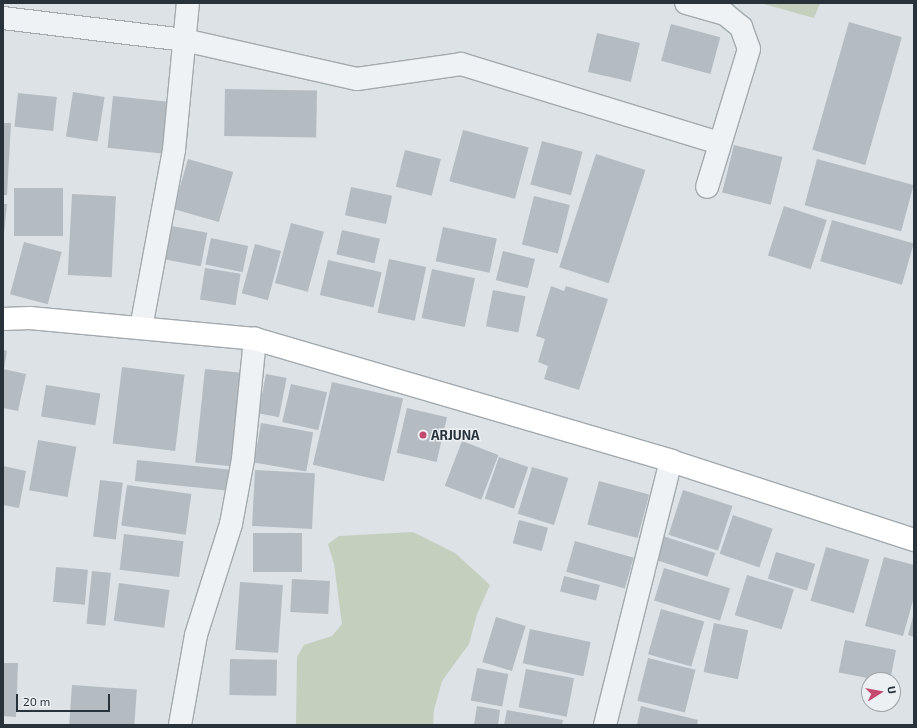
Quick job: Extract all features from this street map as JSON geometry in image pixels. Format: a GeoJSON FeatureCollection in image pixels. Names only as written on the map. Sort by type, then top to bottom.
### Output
{"type":"FeatureCollection","features":[{"type":"Feature","properties":{"kind":"main road"},"geometry":{"type":"LineString","coordinates":[[3,319],[30,318],[255,339],[672,461],[914,540]]}},
{"type":"Feature","properties":{"kind":"street"},"geometry":{"type":"LineString","coordinates":[[141,328],[174,150],[188,3]]}},
{"type":"Feature","properties":{"kind":"street"},"geometry":{"type":"LineString","coordinates":[[686,3],[725,14],[741,27],[749,49],[719,143],[707,187]]}},
{"type":"Feature","properties":{"kind":"street"},"geometry":{"type":"LineString","coordinates":[[3,18],[184,40],[357,79],[461,64],[719,143]]}},
{"type":"Feature","properties":{"kind":"street"},"geometry":{"type":"LineString","coordinates":[[180,725],[196,635],[232,517],[243,459],[255,339]]}},
{"type":"Feature","properties":{"kind":"street"},"geometry":{"type":"LineString","coordinates":[[604,725],[672,461]]}},
{"type":"Feature","properties":{"kind":"green space"},"geometry":{"type":"Polygon","coordinates":[[[760,3],[820,3],[814,18],[760,3]]]}},
{"type":"Feature","properties":{"kind":"green space"},"geometry":{"type":"Polygon","coordinates":[[[413,532],[455,553],[490,585],[477,614],[469,644],[442,681],[434,710],[433,725],[296,725],[297,657],[304,645],[332,636],[342,624],[334,564],[328,544],[339,536],[413,532]]]}},
{"type":"Feature","properties":{"kind":"building"},"geometry":{"type":"Polygon","coordinates":[[[849,22],[902,37],[865,165],[812,150],[849,22]]]}},
{"type":"Feature","properties":{"kind":"building"},"geometry":{"type":"Polygon","coordinates":[[[671,24],[720,37],[710,74],[661,61],[671,24]]]}},
{"type":"Feature","properties":{"kind":"building"},"geometry":{"type":"Polygon","coordinates":[[[597,33],[640,43],[631,82],[588,72],[597,33]]]}},
{"type":"Feature","properties":{"kind":"building"},"geometry":{"type":"Polygon","coordinates":[[[225,89],[317,91],[316,138],[224,136],[225,89]]]}},
{"type":"Feature","properties":{"kind":"building"},"geometry":{"type":"Polygon","coordinates":[[[73,92],[105,97],[98,141],[66,136],[73,92]]]}},
{"type":"Feature","properties":{"kind":"building"},"geometry":{"type":"Polygon","coordinates":[[[18,93],[57,97],[53,131],[14,127],[18,93]]]}},
{"type":"Feature","properties":{"kind":"building"},"geometry":{"type":"Polygon","coordinates":[[[113,96],[168,102],[162,153],[108,148],[113,96]]]}},
{"type":"Feature","properties":{"kind":"building"},"geometry":{"type":"Polygon","coordinates":[[[3,123],[11,123],[7,195],[3,195],[3,123]]]}},
{"type":"Feature","properties":{"kind":"building"},"geometry":{"type":"Polygon","coordinates":[[[463,130],[529,148],[515,199],[449,181],[463,130]]]}},
{"type":"Feature","properties":{"kind":"building"},"geometry":{"type":"Polygon","coordinates":[[[542,141],[583,152],[571,195],[530,184],[542,141]]]}},
{"type":"Feature","properties":{"kind":"building"},"geometry":{"type":"Polygon","coordinates":[[[734,145],[783,157],[771,205],[722,193],[734,145]]]}},
{"type":"Feature","properties":{"kind":"building"},"geometry":{"type":"Polygon","coordinates":[[[405,150],[441,159],[432,196],[396,187],[405,150]]]}},
{"type":"Feature","properties":{"kind":"building"},"geometry":{"type":"Polygon","coordinates":[[[596,154],[645,170],[609,283],[559,267],[596,154]]]}},
{"type":"Feature","properties":{"kind":"building"},"geometry":{"type":"Polygon","coordinates":[[[188,159],[233,172],[219,222],[174,209],[188,159]]]}},
{"type":"Feature","properties":{"kind":"building"},"geometry":{"type":"Polygon","coordinates":[[[817,159],[914,185],[901,231],[805,205],[817,159]]]}},
{"type":"Feature","properties":{"kind":"building"},"geometry":{"type":"Polygon","coordinates":[[[351,187],[392,196],[386,224],[345,215],[351,187]]]}},
{"type":"Feature","properties":{"kind":"building"},"geometry":{"type":"Polygon","coordinates":[[[14,188],[63,188],[63,236],[14,236],[14,188]]]}},
{"type":"Feature","properties":{"kind":"building"},"geometry":{"type":"Polygon","coordinates":[[[72,194],[116,196],[112,277],[68,275],[72,194]]]}},
{"type":"Feature","properties":{"kind":"building"},"geometry":{"type":"Polygon","coordinates":[[[534,196],[570,205],[558,253],[522,245],[534,196]]]}},
{"type":"Feature","properties":{"kind":"building"},"geometry":{"type":"Polygon","coordinates":[[[3,204],[7,204],[4,233],[3,233],[3,204]]]}},
{"type":"Feature","properties":{"kind":"building"},"geometry":{"type":"Polygon","coordinates":[[[784,206],[827,220],[811,269],[768,255],[784,206]]]}},
{"type":"Feature","properties":{"kind":"building"},"geometry":{"type":"Polygon","coordinates":[[[832,220],[914,243],[902,285],[820,261],[832,220]]]}},
{"type":"Feature","properties":{"kind":"building"},"geometry":{"type":"Polygon","coordinates":[[[291,223],[324,232],[308,292],[275,283],[291,223]]]}},
{"type":"Feature","properties":{"kind":"building"},"geometry":{"type":"Polygon","coordinates":[[[172,226],[207,233],[201,266],[166,259],[172,226]]]}},
{"type":"Feature","properties":{"kind":"building"},"geometry":{"type":"Polygon","coordinates":[[[443,227],[497,238],[490,273],[436,261],[443,227]]]}},
{"type":"Feature","properties":{"kind":"building"},"geometry":{"type":"Polygon","coordinates":[[[342,230],[380,239],[374,263],[336,254],[342,230]]]}},
{"type":"Feature","properties":{"kind":"building"},"geometry":{"type":"Polygon","coordinates":[[[211,238],[248,246],[243,272],[205,264],[211,238]]]}},
{"type":"Feature","properties":{"kind":"building"},"geometry":{"type":"Polygon","coordinates":[[[24,242],[62,252],[48,304],[10,294],[24,242]]]}},
{"type":"Feature","properties":{"kind":"building"},"geometry":{"type":"Polygon","coordinates":[[[255,244],[281,251],[268,300],[242,293],[255,244]]]}},
{"type":"Feature","properties":{"kind":"building"},"geometry":{"type":"Polygon","coordinates":[[[503,251],[535,259],[528,288],[496,280],[503,251]]]}},
{"type":"Feature","properties":{"kind":"building"},"geometry":{"type":"Polygon","coordinates":[[[389,259],[426,267],[415,321],[378,313],[389,259]]]}},
{"type":"Feature","properties":{"kind":"building"},"geometry":{"type":"Polygon","coordinates":[[[328,260],[382,272],[373,307],[320,295],[328,260]]]}},
{"type":"Feature","properties":{"kind":"building"},"geometry":{"type":"Polygon","coordinates":[[[205,268],[241,274],[236,305],[200,300],[205,268]]]}},
{"type":"Feature","properties":{"kind":"building"},"geometry":{"type":"Polygon","coordinates":[[[432,269],[475,278],[465,327],[422,318],[432,269]]]}},
{"type":"Feature","properties":{"kind":"building"},"geometry":{"type":"Polygon","coordinates":[[[551,286],[564,291],[566,286],[608,299],[579,390],[544,379],[548,366],[538,362],[545,339],[536,336],[551,286]]]}},
{"type":"Feature","properties":{"kind":"building"},"geometry":{"type":"Polygon","coordinates":[[[493,290],[525,296],[518,333],[486,326],[493,290]]]}},
{"type":"Feature","properties":{"kind":"building"},"geometry":{"type":"Polygon","coordinates":[[[3,350],[7,351],[4,368],[3,368],[3,350]]]}},
{"type":"Feature","properties":{"kind":"building"},"geometry":{"type":"Polygon","coordinates":[[[122,367],[185,375],[175,451],[113,443],[122,367]]]}},
{"type":"Feature","properties":{"kind":"building"},"geometry":{"type":"Polygon","coordinates":[[[3,369],[26,374],[18,411],[3,408],[3,369]]]}},
{"type":"Feature","properties":{"kind":"building"},"geometry":{"type":"Polygon","coordinates":[[[205,369],[241,373],[231,466],[195,462],[205,369]]]}},
{"type":"Feature","properties":{"kind":"building"},"geometry":{"type":"Polygon","coordinates":[[[266,374],[287,378],[279,417],[258,413],[266,374]]]}},
{"type":"Feature","properties":{"kind":"building"},"geometry":{"type":"Polygon","coordinates":[[[332,382],[403,398],[384,481],[313,465],[332,382]]]}},
{"type":"Feature","properties":{"kind":"building"},"geometry":{"type":"Polygon","coordinates":[[[291,384],[327,392],[318,430],[282,422],[291,384]]]}},
{"type":"Feature","properties":{"kind":"building"},"geometry":{"type":"Polygon","coordinates":[[[46,385],[100,394],[95,425],[41,417],[46,385]]]}},
{"type":"Feature","properties":{"kind":"building","name":"ARJUNA"},"geometry":{"type":"Polygon","coordinates":[[[407,408],[447,417],[437,462],[397,453],[407,408]]]}},
{"type":"Feature","properties":{"kind":"building"},"geometry":{"type":"Polygon","coordinates":[[[261,423],[313,432],[306,472],[254,462],[261,423]]]}},
{"type":"Feature","properties":{"kind":"building"},"geometry":{"type":"Polygon","coordinates":[[[38,440],[76,447],[68,497],[29,490],[38,440]]]}},
{"type":"Feature","properties":{"kind":"building"},"geometry":{"type":"Polygon","coordinates":[[[462,441],[498,455],[481,500],[445,486],[462,441]]]}},
{"type":"Feature","properties":{"kind":"building"},"geometry":{"type":"Polygon","coordinates":[[[499,457],[528,467],[514,509],[485,499],[499,457]]]}},
{"type":"Feature","properties":{"kind":"building"},"geometry":{"type":"Polygon","coordinates":[[[137,460],[228,470],[226,491],[135,481],[137,460]]]}},
{"type":"Feature","properties":{"kind":"building"},"geometry":{"type":"Polygon","coordinates":[[[3,466],[26,471],[19,508],[3,505],[3,466]]]}},
{"type":"Feature","properties":{"kind":"building"},"geometry":{"type":"Polygon","coordinates":[[[532,467],[568,478],[554,525],[518,514],[532,467]]]}},
{"type":"Feature","properties":{"kind":"building"},"geometry":{"type":"Polygon","coordinates":[[[255,470],[315,473],[312,529],[252,526],[255,470]]]}},
{"type":"Feature","properties":{"kind":"building"},"geometry":{"type":"Polygon","coordinates":[[[100,480],[123,483],[116,539],[93,537],[100,480]]]}},
{"type":"Feature","properties":{"kind":"building"},"geometry":{"type":"Polygon","coordinates":[[[599,481],[649,494],[638,538],[587,524],[599,481]]]}},
{"type":"Feature","properties":{"kind":"building"},"geometry":{"type":"Polygon","coordinates":[[[127,485],[191,494],[186,535],[121,526],[127,485]]]}},
{"type":"Feature","properties":{"kind":"building"},"geometry":{"type":"Polygon","coordinates":[[[683,490],[732,506],[718,551],[668,535],[683,490]]]}},
{"type":"Feature","properties":{"kind":"building"},"geometry":{"type":"Polygon","coordinates":[[[733,515],[773,529],[759,567],[720,554],[733,515]]]}},
{"type":"Feature","properties":{"kind":"building"},"geometry":{"type":"Polygon","coordinates":[[[519,520],[548,528],[542,551],[513,543],[519,520]]]}},
{"type":"Feature","properties":{"kind":"building"},"geometry":{"type":"Polygon","coordinates":[[[253,533],[302,533],[302,572],[253,572],[253,533]]]}},
{"type":"Feature","properties":{"kind":"building"},"geometry":{"type":"Polygon","coordinates":[[[124,534],[184,541],[179,577],[120,570],[124,534]]]}},
{"type":"Feature","properties":{"kind":"building"},"geometry":{"type":"Polygon","coordinates":[[[663,536],[715,553],[708,577],[655,560],[663,536]]]}},
{"type":"Feature","properties":{"kind":"building"},"geometry":{"type":"Polygon","coordinates":[[[575,541],[634,558],[625,589],[566,572],[575,541]]]}},
{"type":"Feature","properties":{"kind":"building"},"geometry":{"type":"Polygon","coordinates":[[[826,547],[869,559],[854,613],[811,601],[826,547]]]}},
{"type":"Feature","properties":{"kind":"building"},"geometry":{"type":"Polygon","coordinates":[[[776,552],[815,564],[807,591],[768,579],[776,552]]]}},
{"type":"Feature","properties":{"kind":"building"},"geometry":{"type":"Polygon","coordinates":[[[884,557],[914,565],[914,597],[903,636],[865,626],[884,557]]]}},
{"type":"Feature","properties":{"kind":"building"},"geometry":{"type":"Polygon","coordinates":[[[56,567],[88,570],[85,605],[53,602],[56,567]]]}},
{"type":"Feature","properties":{"kind":"building"},"geometry":{"type":"Polygon","coordinates":[[[664,568],[730,588],[720,621],[654,601],[664,568]]]}},
{"type":"Feature","properties":{"kind":"building"},"geometry":{"type":"Polygon","coordinates":[[[92,571],[111,573],[105,626],[86,624],[92,571]]]}},
{"type":"Feature","properties":{"kind":"building"},"geometry":{"type":"Polygon","coordinates":[[[747,575],[794,589],[782,629],[735,615],[747,575]]]}},
{"type":"Feature","properties":{"kind":"building"},"geometry":{"type":"Polygon","coordinates":[[[564,576],[600,585],[596,600],[560,592],[564,576]]]}},
{"type":"Feature","properties":{"kind":"building"},"geometry":{"type":"Polygon","coordinates":[[[292,579],[330,581],[328,614],[290,612],[292,579]]]}},
{"type":"Feature","properties":{"kind":"building"},"geometry":{"type":"Polygon","coordinates":[[[240,582],[283,585],[278,653],[235,650],[240,582]]]}},
{"type":"Feature","properties":{"kind":"building"},"geometry":{"type":"Polygon","coordinates":[[[119,583],[170,590],[164,628],[114,621],[119,583]]]}},
{"type":"Feature","properties":{"kind":"building"},"geometry":{"type":"Polygon","coordinates":[[[661,609],[704,621],[691,667],[648,654],[661,609]]]}},
{"type":"Feature","properties":{"kind":"building"},"geometry":{"type":"Polygon","coordinates":[[[914,613],[914,637],[908,635],[914,613]]]}},
{"type":"Feature","properties":{"kind":"building"},"geometry":{"type":"Polygon","coordinates":[[[496,617],[526,626],[512,671],[482,662],[496,617]]]}},
{"type":"Feature","properties":{"kind":"building"},"geometry":{"type":"Polygon","coordinates":[[[714,623],[748,630],[738,679],[704,672],[714,623]]]}},
{"type":"Feature","properties":{"kind":"building"},"geometry":{"type":"Polygon","coordinates":[[[530,629],[591,642],[583,676],[523,663],[530,629]]]}},
{"type":"Feature","properties":{"kind":"building"},"geometry":{"type":"Polygon","coordinates":[[[845,640],[896,650],[892,672],[861,672],[861,677],[839,672],[845,640]]]}},
{"type":"Feature","properties":{"kind":"building"},"geometry":{"type":"Polygon","coordinates":[[[648,658],[696,670],[685,713],[637,701],[648,658]]]}},
{"type":"Feature","properties":{"kind":"building"},"geometry":{"type":"Polygon","coordinates":[[[230,659],[277,660],[276,696],[229,695],[230,659]]]}},
{"type":"Feature","properties":{"kind":"building"},"geometry":{"type":"Polygon","coordinates":[[[3,663],[18,663],[16,717],[3,716],[3,663]]]}},
{"type":"Feature","properties":{"kind":"building"},"geometry":{"type":"Polygon","coordinates":[[[477,668],[508,674],[502,706],[471,700],[477,668]]]}},
{"type":"Feature","properties":{"kind":"building"},"geometry":{"type":"Polygon","coordinates":[[[526,669],[574,678],[567,717],[519,707],[526,669]]]}},
{"type":"Feature","properties":{"kind":"building"},"geometry":{"type":"Polygon","coordinates":[[[72,685],[137,690],[134,725],[69,725],[72,685]]]}},
{"type":"Feature","properties":{"kind":"building"},"geometry":{"type":"Polygon","coordinates":[[[477,706],[500,710],[498,725],[474,725],[477,706]]]}},
{"type":"Feature","properties":{"kind":"building"},"geometry":{"type":"Polygon","coordinates":[[[641,706],[698,720],[697,725],[637,725],[641,706]]]}},
{"type":"Feature","properties":{"kind":"building"},"geometry":{"type":"Polygon","coordinates":[[[507,710],[563,720],[562,725],[504,725],[507,710]]]}},
{"type":"Feature","properties":{"kind":"place","name":"ARJUNA"},"geometry":{"type":"Point","coordinates":[423,435]}}]}
